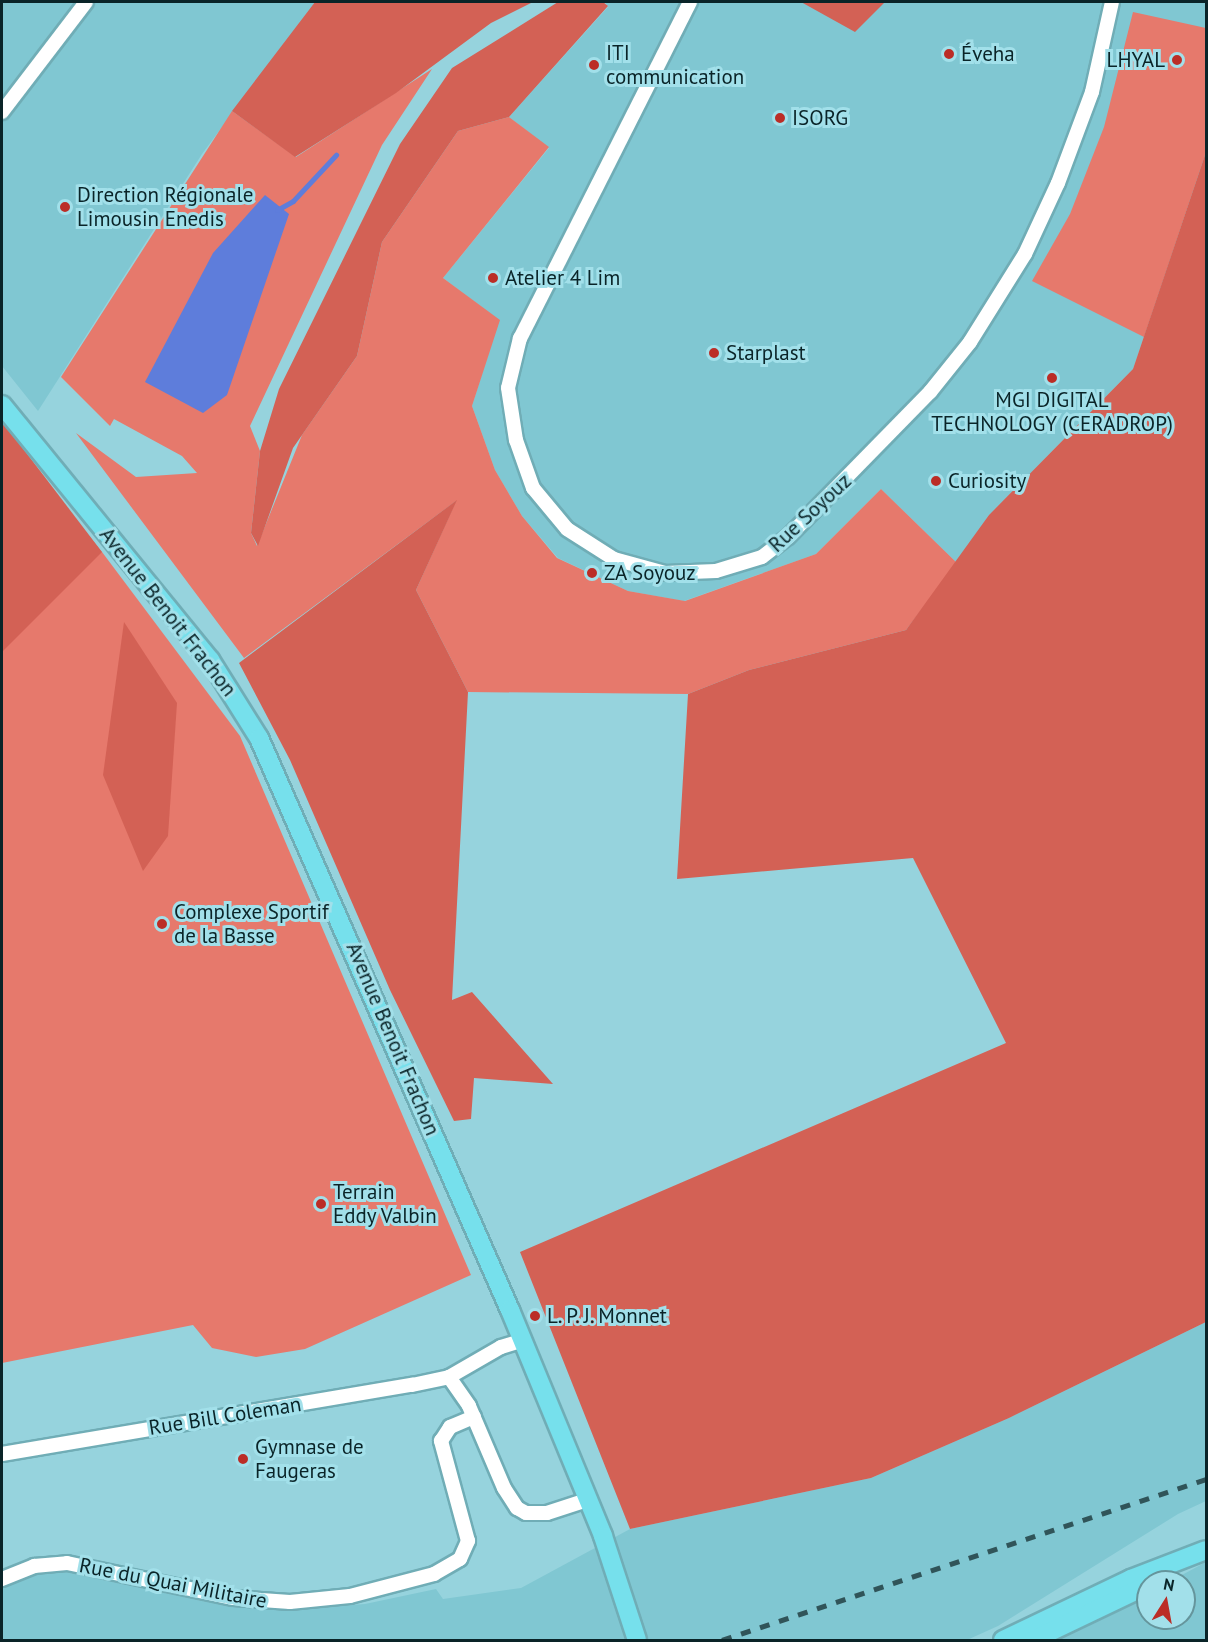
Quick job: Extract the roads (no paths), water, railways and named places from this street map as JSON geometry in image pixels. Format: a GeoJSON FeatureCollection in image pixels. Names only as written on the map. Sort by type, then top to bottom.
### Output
{"type":"FeatureCollection","features":[{"type":"Feature","properties":{"kind":"main road","name":"Avenue Benoit Frachon"},"geometry":{"type":"LineString","coordinates":[[2,405],[210,660],[260,738],[384,1015],[603,1536],[637,1641]]}},
{"type":"Feature","properties":{"kind":"main road"},"geometry":{"type":"LineString","coordinates":[[1174,1570],[1206,1551]]}},
{"type":"Feature","properties":{"kind":"main road"},"geometry":{"type":"LineString","coordinates":[[1003,1641],[1131,1579],[1206,1551]]}},
{"type":"Feature","properties":{"kind":"main road"},"geometry":{"type":"LineString","coordinates":[[1034,1641],[1136,1591]]}},
{"type":"Feature","properties":{"kind":"street"},"geometry":{"type":"LineString","coordinates":[[2,112],[86,2]]}},
{"type":"Feature","properties":{"kind":"street","name":"Rue Soyouz"},"geometry":{"type":"LineString","coordinates":[[690,2],[520,338],[508,388],[516,440],[533,488],[567,529],[614,560],[665,573],[716,571],[762,557],[788,537],[930,392],[970,342],[1025,254],[1058,183],[1092,92],[1112,2]]}},
{"type":"Feature","properties":{"kind":"street","name":"Rue Bill Coleman"},"geometry":{"type":"LineString","coordinates":[[2,1454],[449,1377],[501,1347],[521,1341]]}},
{"type":"Feature","properties":{"kind":"street"},"geometry":{"type":"LineString","coordinates":[[449,1377],[474,1417],[517,1508],[526,1513],[547,1512],[587,1500]]}},
{"type":"Feature","properties":{"kind":"street","name":"Rue du Quai Militaire"},"geometry":{"type":"LineString","coordinates":[[2,1579],[34,1566],[67,1563],[232,1598],[290,1602],[350,1596],[434,1574],[460,1559],[468,1541],[441,1442],[450,1427],[474,1417]]}},
{"type":"Feature","properties":{"kind":"water"},"geometry":{"type":"Polygon","coordinates":[[[265,195],[289,214],[227,395],[203,413],[145,382],[213,253],[265,195]]]}},
{"type":"Feature","properties":{"kind":"waterway"},"geometry":{"type":"LineString","coordinates":[[277,210],[293,201],[336,155]]}},
{"type":"Feature","properties":{"kind":"railway"},"geometry":{"type":"LineString","coordinates":[[722,1640],[1206,1479]]}},
{"type":"Feature","properties":{"kind":"place","name":"Éveha"},"geometry":{"type":"Point","coordinates":[949,54]}},
{"type":"Feature","properties":{"kind":"place","name":"LHYAL"},"geometry":{"type":"Point","coordinates":[1177,60]}},
{"type":"Feature","properties":{"kind":"place","name":"ITI communication"},"geometry":{"type":"Point","coordinates":[594,65]}},
{"type":"Feature","properties":{"kind":"place","name":"ISORG"},"geometry":{"type":"Point","coordinates":[780,118]}},
{"type":"Feature","properties":{"kind":"place","name":"Direction Régionale Limousin Enedis"},"geometry":{"type":"Point","coordinates":[65,207]}},
{"type":"Feature","properties":{"kind":"place","name":"Atelier 4 Lim"},"geometry":{"type":"Point","coordinates":[493,278]}},
{"type":"Feature","properties":{"kind":"place","name":"Starplast"},"geometry":{"type":"Point","coordinates":[714,353]}},
{"type":"Feature","properties":{"kind":"place","name":"MGI DIGITAL TECHNOLOGY (CERADROP)"},"geometry":{"type":"Point","coordinates":[1052,378]}},
{"type":"Feature","properties":{"kind":"place","name":"Curiosity"},"geometry":{"type":"Point","coordinates":[936,481]}},
{"type":"Feature","properties":{"kind":"place","name":"ZA Soyouz"},"geometry":{"type":"Point","coordinates":[592,573]}},
{"type":"Feature","properties":{"kind":"place","name":"Complexe Sportif de la Basse"},"geometry":{"type":"Point","coordinates":[162,924]}},
{"type":"Feature","properties":{"kind":"place","name":"Terrain Eddy Valbin"},"geometry":{"type":"Point","coordinates":[321,1204]}},
{"type":"Feature","properties":{"kind":"place","name":"L. P. J. Monnet"},"geometry":{"type":"Point","coordinates":[535,1316]}},
{"type":"Feature","properties":{"kind":"place","name":"Gymnase de Faugeras"},"geometry":{"type":"Point","coordinates":[243,1459]}}]}
